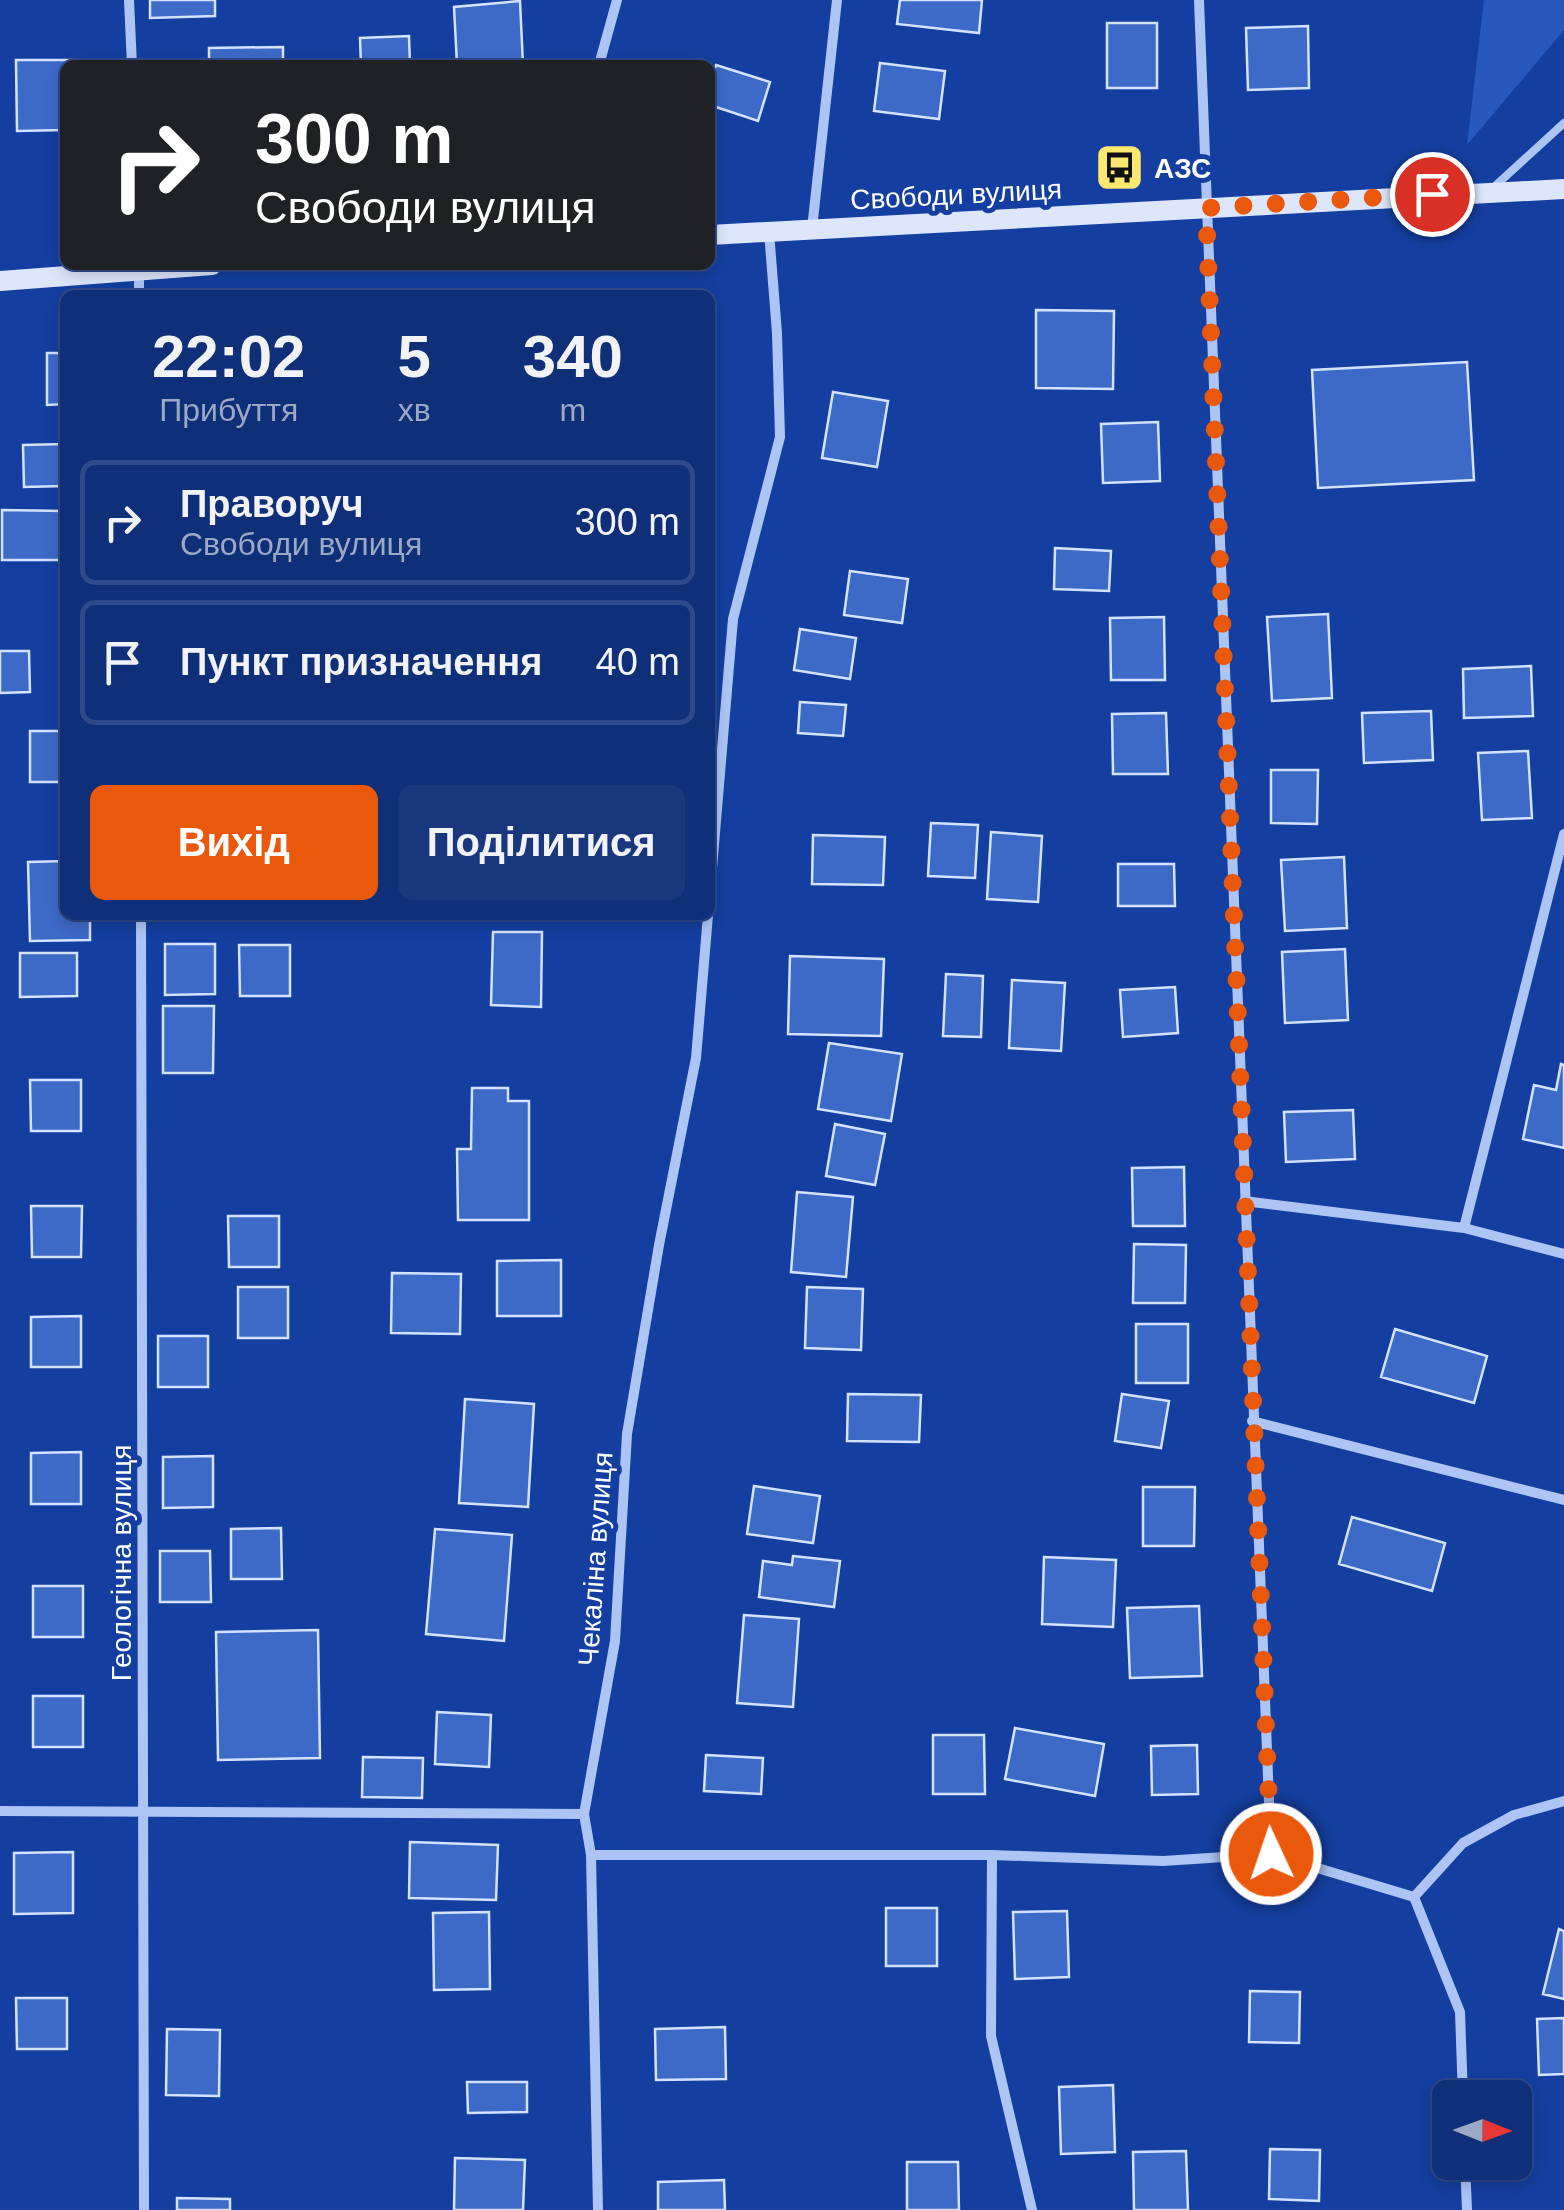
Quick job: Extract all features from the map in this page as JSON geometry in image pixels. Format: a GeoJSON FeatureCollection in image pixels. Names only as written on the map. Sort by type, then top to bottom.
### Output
{"type":"FeatureCollection","features":[{"type":"Feature","properties":{"kind":"main road","name":"Свободи вулиця"},"geometry":{"type":"LineString","coordinates":[[715,235],[1564,189]]}},
{"type":"Feature","properties":{"kind":"main road"},"geometry":{"type":"LineString","coordinates":[[0,281],[109,270]]}},
{"type":"Feature","properties":{"kind":"street"},"geometry":{"type":"LineString","coordinates":[[130,0],[132,60]]}},
{"type":"Feature","properties":{"kind":"street"},"geometry":{"type":"LineString","coordinates":[[600,60],[617,0]]}},
{"type":"Feature","properties":{"kind":"street"},"geometry":{"type":"LineString","coordinates":[[812,229],[836,0]]}},
{"type":"Feature","properties":{"kind":"street"},"geometry":{"type":"LineString","coordinates":[[1200,0],[1271,1854]]}},
{"type":"Feature","properties":{"kind":"street"},"geometry":{"type":"LineString","coordinates":[[1564,189],[1564,197]]}},
{"type":"Feature","properties":{"kind":"street"},"geometry":{"type":"LineString","coordinates":[[715,833],[733,619],[780,437],[769,232]]}},
{"type":"Feature","properties":{"kind":"street"},"geometry":{"type":"LineString","coordinates":[[1464,1228],[1564,834]]}},
{"type":"Feature","properties":{"kind":"street","name":"Геологічна вулиця"},"geometry":{"type":"LineString","coordinates":[[141,920],[144,2210]]}},
{"type":"Feature","properties":{"kind":"street","name":"Чекаліна вулиця"},"geometry":{"type":"LineString","coordinates":[[598,2210],[592,1855],[584,1814],[616,1642],[627,1434],[696,1058],[708,920]]}},
{"type":"Feature","properties":{"kind":"street"},"geometry":{"type":"LineString","coordinates":[[1244,1201],[1464,1228],[1564,1254]]}},
{"type":"Feature","properties":{"kind":"street"},"geometry":{"type":"LineString","coordinates":[[1252,1420],[1564,1500]]}},
{"type":"Feature","properties":{"kind":"street"},"geometry":{"type":"LineString","coordinates":[[1414,1897],[1463,1842],[1514,1816],[1564,1801]]}},
{"type":"Feature","properties":{"kind":"street"},"geometry":{"type":"LineString","coordinates":[[0,1810],[584,1814]]}},
{"type":"Feature","properties":{"kind":"street"},"geometry":{"type":"LineString","coordinates":[[592,1855],[992,1855],[1163,1861],[1271,1854],[1414,1897]]}},
{"type":"Feature","properties":{"kind":"street"},"geometry":{"type":"LineString","coordinates":[[992,1855],[991,2036],[1032,2210]]}},
{"type":"Feature","properties":{"kind":"street"},"geometry":{"type":"LineString","coordinates":[[1414,1897],[1460,2012],[1462,2080]]}},
{"type":"Feature","properties":{"kind":"street"},"geometry":{"type":"LineString","coordinates":[[1465,2180],[1466,2210]]}},
{"type":"Feature","properties":{"kind":"lane"},"geometry":{"type":"LineString","coordinates":[[1490,190],[1564,123]]}},
{"type":"Feature","properties":{"kind":"shaded area"},"geometry":{"type":"Polygon","coordinates":[[[1484,0],[1564,0],[1564,30],[1467,145],[1484,0]]]}},
{"type":"Feature","properties":{"kind":"building"},"geometry":{"type":"Polygon","coordinates":[[[150,0],[215,0],[215,16],[150,18],[150,0]]]}},
{"type":"Feature","properties":{"kind":"building"},"geometry":{"type":"Polygon","coordinates":[[[900,0],[982,0],[979,33],[897,24],[900,0]]]}},
{"type":"Feature","properties":{"kind":"building"},"geometry":{"type":"Polygon","coordinates":[[[520,1],[523,60],[457,60],[454,7],[520,1]]]}},
{"type":"Feature","properties":{"kind":"building"},"geometry":{"type":"Polygon","coordinates":[[[1107,23],[1157,23],[1157,88],[1107,88],[1107,23]]]}},
{"type":"Feature","properties":{"kind":"building"},"geometry":{"type":"Polygon","coordinates":[[[1308,26],[1309,88],[1248,90],[1246,28],[1308,26]]]}},
{"type":"Feature","properties":{"kind":"building"},"geometry":{"type":"Polygon","coordinates":[[[409,36],[410,60],[361,60],[360,38],[409,36]]]}},
{"type":"Feature","properties":{"kind":"building"},"geometry":{"type":"Polygon","coordinates":[[[283,47],[283,60],[209,60],[209,48],[283,47]]]}},
{"type":"Feature","properties":{"kind":"building"},"geometry":{"type":"Polygon","coordinates":[[[16,60],[60,60],[60,130],[17,131],[16,60]]]}},
{"type":"Feature","properties":{"kind":"building"},"geometry":{"type":"Polygon","coordinates":[[[880,63],[945,71],[939,119],[874,111],[880,63]]]}},
{"type":"Feature","properties":{"kind":"building"},"geometry":{"type":"Polygon","coordinates":[[[716,65],[770,82],[758,121],[715,107],[716,65]]]}},
{"type":"Feature","properties":{"kind":"building"},"geometry":{"type":"Polygon","coordinates":[[[1036,310],[1114,311],[1113,389],[1036,388],[1036,310]]]}},
{"type":"Feature","properties":{"kind":"building"},"geometry":{"type":"Polygon","coordinates":[[[47,353],[60,353],[60,404],[47,405],[47,353]]]}},
{"type":"Feature","properties":{"kind":"building"},"geometry":{"type":"Polygon","coordinates":[[[1467,362],[1474,480],[1318,488],[1312,370],[1467,362]]]}},
{"type":"Feature","properties":{"kind":"building"},"geometry":{"type":"Polygon","coordinates":[[[833,392],[888,401],[877,467],[822,458],[833,392]]]}},
{"type":"Feature","properties":{"kind":"building"},"geometry":{"type":"Polygon","coordinates":[[[1158,422],[1160,481],[1103,483],[1101,424],[1158,422]]]}},
{"type":"Feature","properties":{"kind":"building"},"geometry":{"type":"Polygon","coordinates":[[[60,444],[60,486],[24,487],[23,445],[60,444]]]}},
{"type":"Feature","properties":{"kind":"building"},"geometry":{"type":"Polygon","coordinates":[[[2,510],[60,511],[60,560],[2,560],[2,510]]]}},
{"type":"Feature","properties":{"kind":"building"},"geometry":{"type":"Polygon","coordinates":[[[1055,548],[1111,551],[1109,591],[1054,589],[1055,548]]]}},
{"type":"Feature","properties":{"kind":"building"},"geometry":{"type":"Polygon","coordinates":[[[850,571],[908,579],[902,623],[844,615],[850,571]]]}},
{"type":"Feature","properties":{"kind":"building"},"geometry":{"type":"Polygon","coordinates":[[[1328,614],[1332,698],[1272,701],[1267,617],[1328,614]]]}},
{"type":"Feature","properties":{"kind":"building"},"geometry":{"type":"Polygon","coordinates":[[[1164,617],[1165,680],[1111,680],[1110,618],[1164,617]]]}},
{"type":"Feature","properties":{"kind":"building"},"geometry":{"type":"Polygon","coordinates":[[[800,629],[856,638],[850,679],[794,670],[800,629]]]}},
{"type":"Feature","properties":{"kind":"building"},"geometry":{"type":"Polygon","coordinates":[[[0,651],[29,651],[30,692],[0,693],[0,651]]]}},
{"type":"Feature","properties":{"kind":"building"},"geometry":{"type":"Polygon","coordinates":[[[1531,666],[1533,716],[1464,718],[1463,669],[1531,666]]]}},
{"type":"Feature","properties":{"kind":"building"},"geometry":{"type":"Polygon","coordinates":[[[800,702],[846,705],[843,736],[798,733],[800,702]]]}},
{"type":"Feature","properties":{"kind":"building"},"geometry":{"type":"Polygon","coordinates":[[[1431,711],[1433,760],[1364,763],[1362,713],[1431,711]]]}},
{"type":"Feature","properties":{"kind":"building"},"geometry":{"type":"Polygon","coordinates":[[[1166,713],[1168,774],[1113,774],[1112,714],[1166,713]]]}},
{"type":"Feature","properties":{"kind":"building"},"geometry":{"type":"Polygon","coordinates":[[[30,731],[60,731],[60,782],[30,782],[30,731]]]}},
{"type":"Feature","properties":{"kind":"building"},"geometry":{"type":"Polygon","coordinates":[[[1528,751],[1532,818],[1482,820],[1478,753],[1528,751]]]}},
{"type":"Feature","properties":{"kind":"building"},"geometry":{"type":"Polygon","coordinates":[[[1271,770],[1318,770],[1317,824],[1271,823],[1271,770]]]}},
{"type":"Feature","properties":{"kind":"building"},"geometry":{"type":"Polygon","coordinates":[[[931,823],[978,825],[975,878],[928,876],[931,823]]]}},
{"type":"Feature","properties":{"kind":"building"},"geometry":{"type":"Polygon","coordinates":[[[991,832],[1042,836],[1038,902],[987,899],[991,832]]]}},
{"type":"Feature","properties":{"kind":"building"},"geometry":{"type":"Polygon","coordinates":[[[813,835],[885,837],[883,885],[812,884],[813,835]]]}},
{"type":"Feature","properties":{"kind":"building"},"geometry":{"type":"Polygon","coordinates":[[[1344,857],[1347,928],[1285,931],[1281,860],[1344,857]]]}},
{"type":"Feature","properties":{"kind":"building"},"geometry":{"type":"Polygon","coordinates":[[[60,861],[60,920],[90,920],[90,940],[30,941],[28,862],[60,861]]]}},
{"type":"Feature","properties":{"kind":"building"},"geometry":{"type":"Polygon","coordinates":[[[1118,864],[1174,864],[1175,906],[1118,906],[1118,864]]]}},
{"type":"Feature","properties":{"kind":"building"},"geometry":{"type":"Polygon","coordinates":[[[493,932],[542,932],[541,1007],[491,1005],[493,932]]]}},
{"type":"Feature","properties":{"kind":"building"},"geometry":{"type":"Polygon","coordinates":[[[165,944],[215,944],[215,994],[165,995],[165,944]]]}},
{"type":"Feature","properties":{"kind":"building"},"geometry":{"type":"Polygon","coordinates":[[[239,945],[290,945],[290,996],[240,996],[239,945]]]}},
{"type":"Feature","properties":{"kind":"building"},"geometry":{"type":"Polygon","coordinates":[[[1345,949],[1348,1020],[1285,1023],[1282,952],[1345,949]]]}},
{"type":"Feature","properties":{"kind":"building"},"geometry":{"type":"Polygon","coordinates":[[[20,953],[77,953],[77,996],[20,997],[20,953]]]}},
{"type":"Feature","properties":{"kind":"building"},"geometry":{"type":"Polygon","coordinates":[[[790,956],[884,959],[881,1036],[788,1034],[790,956]]]}},
{"type":"Feature","properties":{"kind":"building"},"geometry":{"type":"Polygon","coordinates":[[[946,974],[983,976],[981,1037],[943,1036],[946,974]]]}},
{"type":"Feature","properties":{"kind":"building"},"geometry":{"type":"Polygon","coordinates":[[[1012,980],[1065,983],[1061,1051],[1009,1048],[1012,980]]]}},
{"type":"Feature","properties":{"kind":"building"},"geometry":{"type":"Polygon","coordinates":[[[1175,987],[1178,1033],[1123,1037],[1120,990],[1175,987]]]}},
{"type":"Feature","properties":{"kind":"building"},"geometry":{"type":"Polygon","coordinates":[[[163,1006],[214,1006],[213,1073],[163,1073],[163,1006]]]}},
{"type":"Feature","properties":{"kind":"building"},"geometry":{"type":"Polygon","coordinates":[[[829,1043],[902,1054],[891,1121],[818,1109],[829,1043]]]}},
{"type":"Feature","properties":{"kind":"building"},"geometry":{"type":"Polygon","coordinates":[[[1561,1064],[1564,1148],[1523,1139],[1534,1085],[1556,1090],[1561,1064]]]}},
{"type":"Feature","properties":{"kind":"building"},"geometry":{"type":"Polygon","coordinates":[[[30,1080],[81,1080],[81,1131],[31,1131],[30,1080]]]}},
{"type":"Feature","properties":{"kind":"building"},"geometry":{"type":"Polygon","coordinates":[[[472,1088],[508,1088],[508,1101],[529,1101],[529,1220],[458,1220],[457,1149],[471,1149],[472,1088]]]}},
{"type":"Feature","properties":{"kind":"building"},"geometry":{"type":"Polygon","coordinates":[[[1353,1110],[1355,1159],[1286,1162],[1284,1112],[1353,1110]]]}},
{"type":"Feature","properties":{"kind":"building"},"geometry":{"type":"Polygon","coordinates":[[[835,1124],[885,1134],[875,1185],[826,1176],[835,1124]]]}},
{"type":"Feature","properties":{"kind":"building"},"geometry":{"type":"Polygon","coordinates":[[[1184,1167],[1185,1226],[1133,1226],[1132,1168],[1184,1167]]]}},
{"type":"Feature","properties":{"kind":"building"},"geometry":{"type":"Polygon","coordinates":[[[797,1192],[853,1197],[846,1277],[791,1272],[797,1192]]]}},
{"type":"Feature","properties":{"kind":"building"},"geometry":{"type":"Polygon","coordinates":[[[31,1206],[82,1206],[81,1257],[32,1257],[31,1206]]]}},
{"type":"Feature","properties":{"kind":"building"},"geometry":{"type":"Polygon","coordinates":[[[228,1216],[279,1216],[279,1267],[229,1267],[228,1216]]]}},
{"type":"Feature","properties":{"kind":"building"},"geometry":{"type":"Polygon","coordinates":[[[1134,1244],[1186,1245],[1185,1303],[1133,1303],[1134,1244]]]}},
{"type":"Feature","properties":{"kind":"building"},"geometry":{"type":"Polygon","coordinates":[[[561,1260],[561,1316],[497,1316],[497,1261],[561,1260]]]}},
{"type":"Feature","properties":{"kind":"building"},"geometry":{"type":"Polygon","coordinates":[[[392,1273],[461,1274],[460,1334],[391,1333],[392,1273]]]}},
{"type":"Feature","properties":{"kind":"building"},"geometry":{"type":"Polygon","coordinates":[[[238,1287],[288,1287],[288,1338],[238,1338],[238,1287]]]}},
{"type":"Feature","properties":{"kind":"building"},"geometry":{"type":"Polygon","coordinates":[[[807,1287],[863,1289],[861,1350],[805,1348],[807,1287]]]}},
{"type":"Feature","properties":{"kind":"building"},"geometry":{"type":"Polygon","coordinates":[[[81,1316],[81,1367],[31,1367],[31,1317],[81,1316]]]}},
{"type":"Feature","properties":{"kind":"building"},"geometry":{"type":"Polygon","coordinates":[[[1136,1324],[1188,1324],[1188,1383],[1136,1383],[1136,1324]]]}},
{"type":"Feature","properties":{"kind":"building"},"geometry":{"type":"Polygon","coordinates":[[[1395,1329],[1487,1356],[1474,1403],[1381,1377],[1395,1329]]]}},
{"type":"Feature","properties":{"kind":"building"},"geometry":{"type":"Polygon","coordinates":[[[158,1336],[208,1336],[208,1387],[158,1387],[158,1336]]]}},
{"type":"Feature","properties":{"kind":"building"},"geometry":{"type":"Polygon","coordinates":[[[848,1394],[921,1395],[919,1442],[847,1441],[848,1394]]]}},
{"type":"Feature","properties":{"kind":"building"},"geometry":{"type":"Polygon","coordinates":[[[1122,1394],[1169,1401],[1161,1448],[1115,1441],[1122,1394]]]}},
{"type":"Feature","properties":{"kind":"building"},"geometry":{"type":"Polygon","coordinates":[[[465,1399],[534,1404],[528,1507],[459,1503],[465,1399]]]}},
{"type":"Feature","properties":{"kind":"building"},"geometry":{"type":"Polygon","coordinates":[[[81,1452],[81,1504],[31,1504],[31,1453],[81,1452]]]}},
{"type":"Feature","properties":{"kind":"building"},"geometry":{"type":"Polygon","coordinates":[[[213,1456],[213,1507],[163,1508],[163,1457],[213,1456]]]}},
{"type":"Feature","properties":{"kind":"building"},"geometry":{"type":"Polygon","coordinates":[[[754,1486],[820,1496],[813,1543],[747,1534],[754,1486]]]}},
{"type":"Feature","properties":{"kind":"building"},"geometry":{"type":"Polygon","coordinates":[[[1143,1487],[1195,1487],[1194,1546],[1143,1546],[1143,1487]]]}},
{"type":"Feature","properties":{"kind":"building"},"geometry":{"type":"Polygon","coordinates":[[[1352,1517],[1445,1543],[1432,1591],[1339,1564],[1352,1517]]]}},
{"type":"Feature","properties":{"kind":"building"},"geometry":{"type":"Polygon","coordinates":[[[281,1528],[282,1579],[231,1579],[231,1529],[281,1528]]]}},
{"type":"Feature","properties":{"kind":"building"},"geometry":{"type":"Polygon","coordinates":[[[435,1529],[512,1535],[504,1641],[426,1634],[435,1529]]]}},
{"type":"Feature","properties":{"kind":"building"},"geometry":{"type":"Polygon","coordinates":[[[160,1551],[210,1551],[211,1602],[160,1602],[160,1551]]]}},
{"type":"Feature","properties":{"kind":"building"},"geometry":{"type":"Polygon","coordinates":[[[793,1556],[840,1561],[834,1607],[759,1597],[763,1561],[792,1565],[793,1556]]]}},
{"type":"Feature","properties":{"kind":"building"},"geometry":{"type":"Polygon","coordinates":[[[1044,1557],[1116,1560],[1113,1627],[1042,1624],[1044,1557]]]}},
{"type":"Feature","properties":{"kind":"building"},"geometry":{"type":"Polygon","coordinates":[[[33,1586],[83,1586],[83,1637],[33,1637],[33,1586]]]}},
{"type":"Feature","properties":{"kind":"building"},"geometry":{"type":"Polygon","coordinates":[[[1199,1606],[1202,1676],[1130,1678],[1127,1608],[1199,1606]]]}},
{"type":"Feature","properties":{"kind":"building"},"geometry":{"type":"Polygon","coordinates":[[[744,1615],[799,1619],[793,1707],[737,1703],[744,1615]]]}},
{"type":"Feature","properties":{"kind":"building"},"geometry":{"type":"Polygon","coordinates":[[[318,1630],[320,1758],[218,1760],[216,1632],[318,1630]]]}},
{"type":"Feature","properties":{"kind":"building"},"geometry":{"type":"Polygon","coordinates":[[[33,1696],[83,1696],[83,1747],[33,1747],[33,1696]]]}},
{"type":"Feature","properties":{"kind":"building"},"geometry":{"type":"Polygon","coordinates":[[[437,1712],[491,1715],[489,1767],[435,1764],[437,1712]]]}},
{"type":"Feature","properties":{"kind":"building"},"geometry":{"type":"Polygon","coordinates":[[[1015,1728],[1104,1744],[1095,1796],[1005,1779],[1015,1728]]]}},
{"type":"Feature","properties":{"kind":"building"},"geometry":{"type":"Polygon","coordinates":[[[933,1735],[984,1735],[985,1794],[933,1794],[933,1735]]]}},
{"type":"Feature","properties":{"kind":"building"},"geometry":{"type":"Polygon","coordinates":[[[1197,1745],[1198,1794],[1152,1795],[1151,1746],[1197,1745]]]}},
{"type":"Feature","properties":{"kind":"building"},"geometry":{"type":"Polygon","coordinates":[[[706,1755],[763,1758],[761,1794],[704,1791],[706,1755]]]}},
{"type":"Feature","properties":{"kind":"building"},"geometry":{"type":"Polygon","coordinates":[[[363,1757],[423,1758],[422,1798],[362,1797],[363,1757]]]}},
{"type":"Feature","properties":{"kind":"building"},"geometry":{"type":"Polygon","coordinates":[[[410,1842],[498,1845],[496,1900],[409,1898],[410,1842]]]}},
{"type":"Feature","properties":{"kind":"building"},"geometry":{"type":"Polygon","coordinates":[[[73,1852],[73,1913],[14,1914],[14,1853],[73,1852]]]}},
{"type":"Feature","properties":{"kind":"building"},"geometry":{"type":"Polygon","coordinates":[[[886,1908],[937,1908],[937,1966],[886,1966],[886,1908]]]}},
{"type":"Feature","properties":{"kind":"building"},"geometry":{"type":"Polygon","coordinates":[[[1067,1911],[1069,1977],[1015,1979],[1013,1912],[1067,1911]]]}},
{"type":"Feature","properties":{"kind":"building"},"geometry":{"type":"Polygon","coordinates":[[[489,1912],[490,1989],[434,1990],[433,1913],[489,1912]]]}},
{"type":"Feature","properties":{"kind":"building"},"geometry":{"type":"Polygon","coordinates":[[[1559,1929],[1564,1931],[1564,1999],[1543,1994],[1559,1929]]]}},
{"type":"Feature","properties":{"kind":"building"},"geometry":{"type":"Polygon","coordinates":[[[1250,1991],[1300,1992],[1299,2043],[1249,2042],[1250,1991]]]}},
{"type":"Feature","properties":{"kind":"building"},"geometry":{"type":"Polygon","coordinates":[[[16,1998],[67,1998],[67,2049],[17,2049],[16,1998]]]}},
{"type":"Feature","properties":{"kind":"building"},"geometry":{"type":"Polygon","coordinates":[[[1564,2018],[1564,2074],[1539,2075],[1537,2019],[1564,2018]]]}},
{"type":"Feature","properties":{"kind":"building"},"geometry":{"type":"Polygon","coordinates":[[[725,2027],[726,2079],[656,2080],[655,2029],[725,2027]]]}},
{"type":"Feature","properties":{"kind":"building"},"geometry":{"type":"Polygon","coordinates":[[[167,2029],[220,2030],[219,2096],[166,2095],[167,2029]]]}},
{"type":"Feature","properties":{"kind":"building"},"geometry":{"type":"Polygon","coordinates":[[[467,2082],[527,2082],[527,2112],[468,2113],[467,2082]]]}},
{"type":"Feature","properties":{"kind":"building"},"geometry":{"type":"Polygon","coordinates":[[[1113,2085],[1115,2152],[1061,2154],[1059,2087],[1113,2085]]]}},
{"type":"Feature","properties":{"kind":"building"},"geometry":{"type":"Polygon","coordinates":[[[1270,2149],[1320,2150],[1319,2201],[1269,2199],[1270,2149]]]}},
{"type":"Feature","properties":{"kind":"building"},"geometry":{"type":"Polygon","coordinates":[[[1186,2151],[1188,2210],[1134,2210],[1133,2152],[1186,2151]]]}},
{"type":"Feature","properties":{"kind":"building"},"geometry":{"type":"Polygon","coordinates":[[[455,2158],[525,2160],[523,2210],[454,2210],[455,2158]]]}},
{"type":"Feature","properties":{"kind":"building"},"geometry":{"type":"Polygon","coordinates":[[[907,2162],[958,2162],[959,2210],[907,2210],[907,2162]]]}},
{"type":"Feature","properties":{"kind":"building"},"geometry":{"type":"Polygon","coordinates":[[[724,2180],[725,2210],[658,2210],[658,2182],[724,2180]]]}},
{"type":"Feature","properties":{"kind":"building"},"geometry":{"type":"Polygon","coordinates":[[[177,2198],[230,2199],[230,2210],[177,2210],[177,2198]]]}},
{"type":"Feature","properties":{"kind":"place","name":"АЗС"},"geometry":{"type":"Point","coordinates":[1119,168]}},
{"type":"Feature","properties":{"kind":"route"},"geometry":{"type":"LineString","coordinates":[[1271,1854],[1206,208],[1432,194]]}}]}
